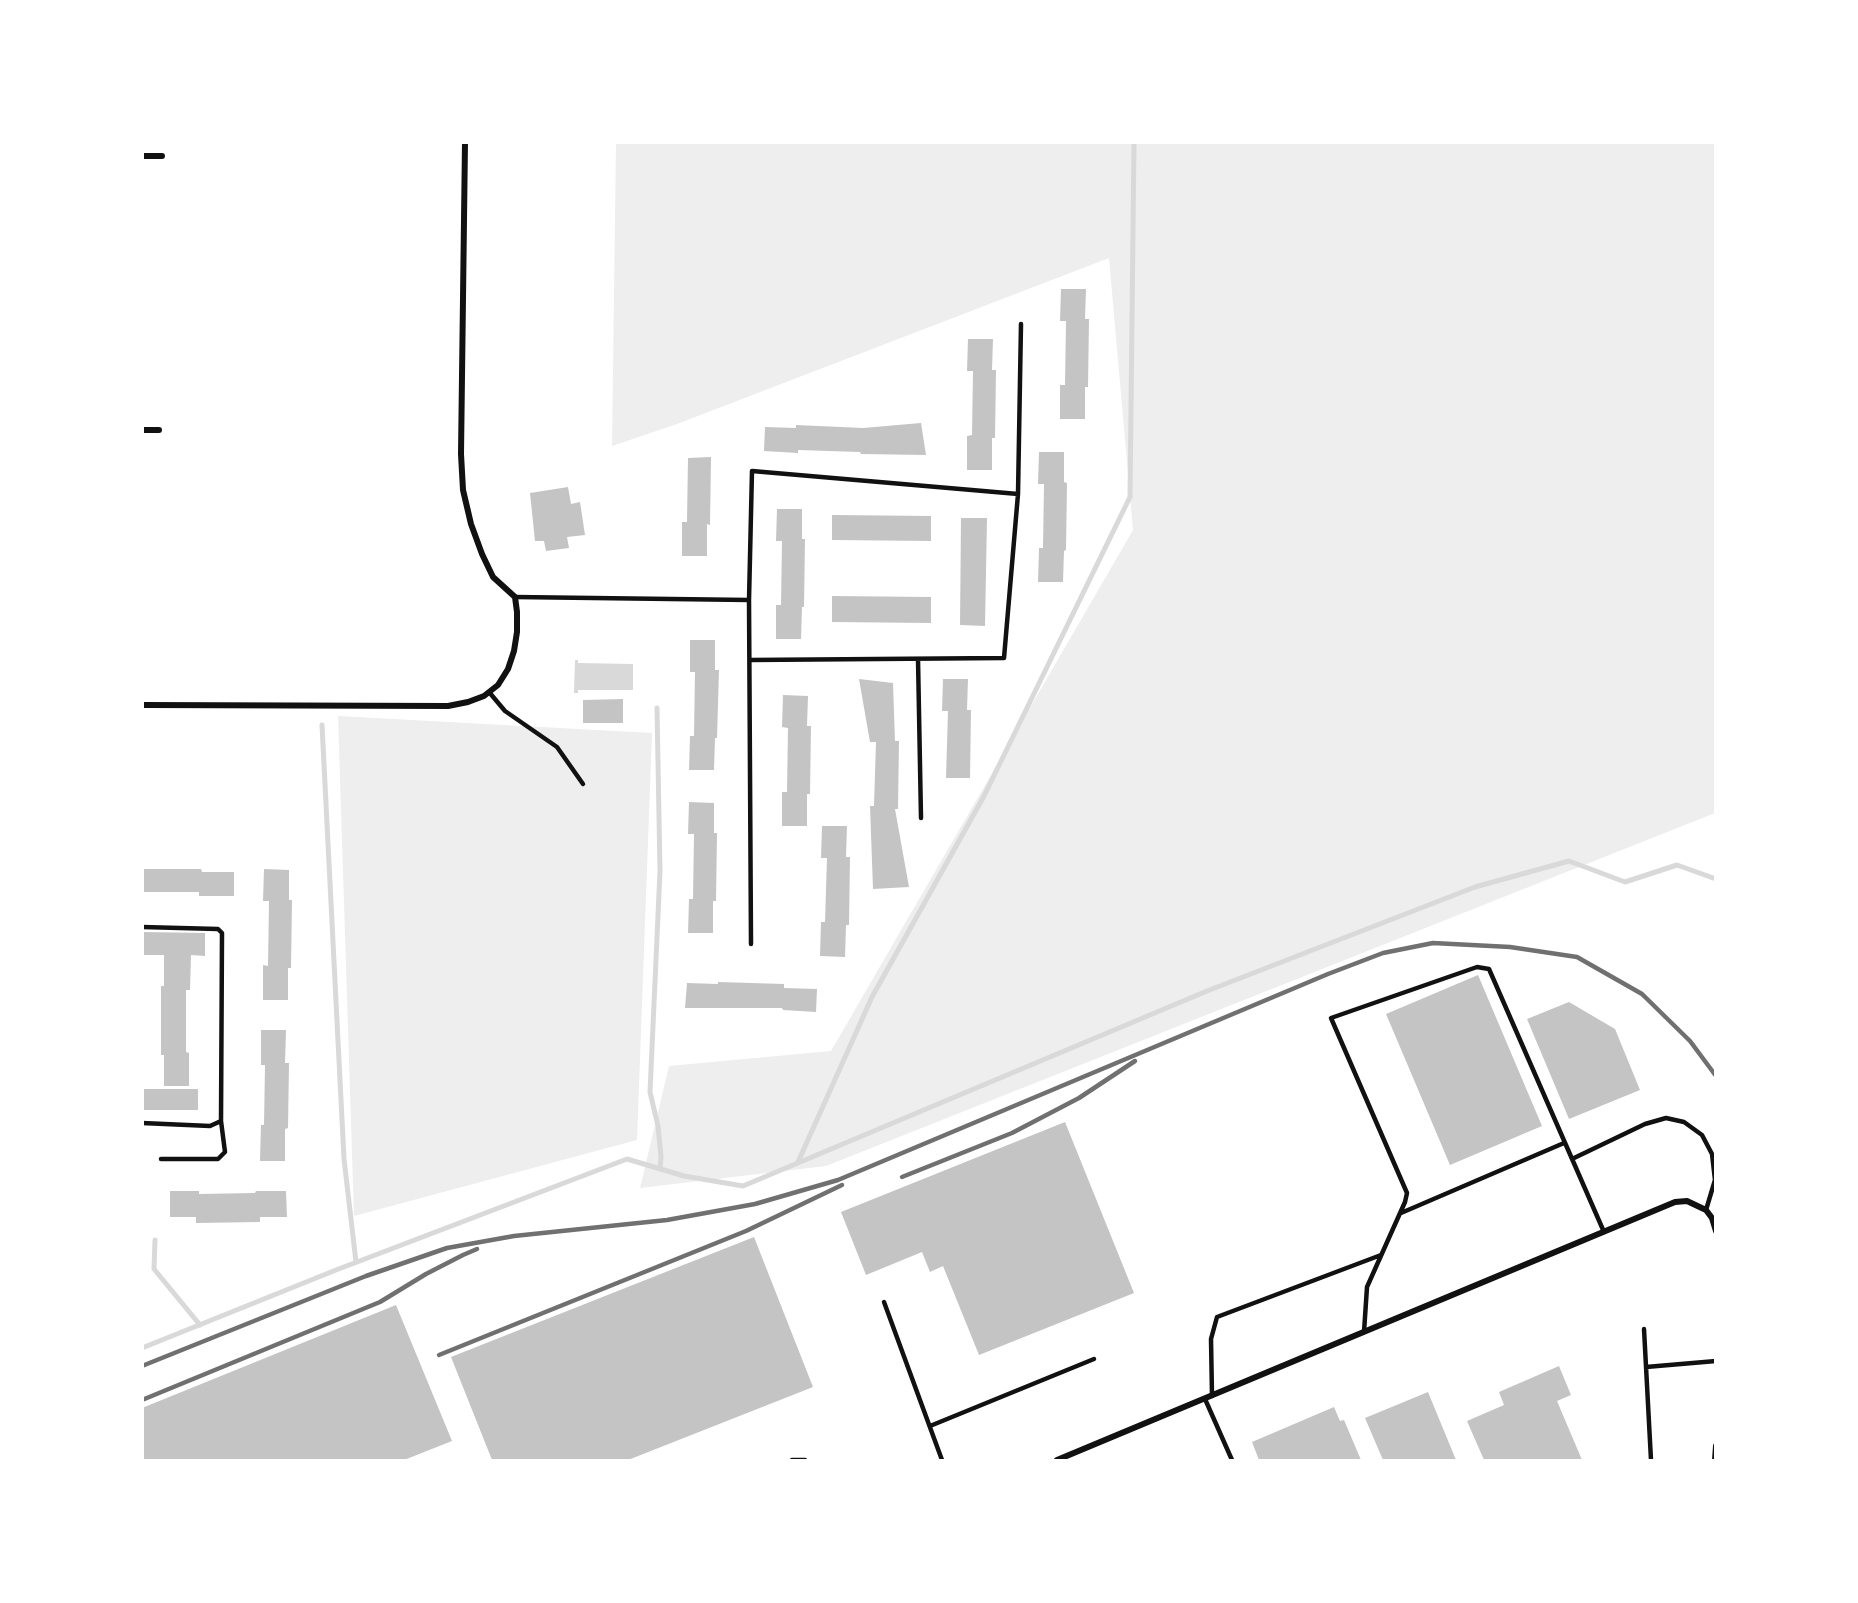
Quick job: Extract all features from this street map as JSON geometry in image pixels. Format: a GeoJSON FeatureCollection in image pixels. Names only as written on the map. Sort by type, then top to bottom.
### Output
{"type":"FeatureCollection","features":[{"type":"Feature","properties":{"kind":"street"},"geometry":{"type":"LineString","coordinates":[[142,705],[448,706],[468,702],[489,692],[498,685],[508,669],[514,651],[517,612],[515,597],[493,577],[482,554],[471,524],[464,490],[461,453],[465,142]]}},
{"type":"Feature","properties":{"kind":"street"},"geometry":{"type":"LineString","coordinates":[[142,156],[162,156]]}},
{"type":"Feature","properties":{"kind":"street"},"geometry":{"type":"LineString","coordinates":[[142,430],[159,430]]}},
{"type":"Feature","properties":{"kind":"street"},"geometry":{"type":"LineString","coordinates":[[1061,1460],[1675,1202],[1687,1201],[1706,1210],[1712,1218],[1716,1231]]}},
{"type":"Feature","properties":{"kind":"street"},"geometry":{"type":"LineString","coordinates":[[1715,1461],[1716,1446]]}},
{"type":"Feature","properties":{"kind":"lane"},"geometry":{"type":"LineString","coordinates":[[750,660],[1005,658],[1018,494],[1021,324]]}},
{"type":"Feature","properties":{"kind":"lane"},"geometry":{"type":"LineString","coordinates":[[751,944],[752,471],[1018,494]]}},
{"type":"Feature","properties":{"kind":"lane"},"geometry":{"type":"LineString","coordinates":[[515,597],[750,600]]}},
{"type":"Feature","properties":{"kind":"lane"},"geometry":{"type":"LineString","coordinates":[[918,659],[921,818]]}},
{"type":"Feature","properties":{"kind":"lane"},"geometry":{"type":"LineString","coordinates":[[489,692],[505,711],[557,747],[583,784]]}},
{"type":"Feature","properties":{"kind":"lane"},"geometry":{"type":"LineString","coordinates":[[142,927],[218,929],[222,933],[220,1121],[225,1152],[218,1159],[161,1159]]}},
{"type":"Feature","properties":{"kind":"lane"},"geometry":{"type":"LineString","coordinates":[[1364,1332],[1367,1287],[1401,1213],[1407,1193],[1331,1018],[1477,967],[1489,969],[1604,1232]]}},
{"type":"Feature","properties":{"kind":"lane"},"geometry":{"type":"LineString","coordinates":[[1572,1159],[1645,1125],[1666,1118],[1684,1122],[1702,1135],[1712,1154],[1715,1180],[1706,1210]]}},
{"type":"Feature","properties":{"kind":"lane"},"geometry":{"type":"LineString","coordinates":[[142,1123],[210,1125],[220,1121]]}},
{"type":"Feature","properties":{"kind":"lane"},"geometry":{"type":"LineString","coordinates":[[1401,1213],[1564,1143]]}},
{"type":"Feature","properties":{"kind":"lane"},"geometry":{"type":"LineString","coordinates":[[1212,1396],[1211,1339],[1217,1317],[1381,1255]]}},
{"type":"Feature","properties":{"kind":"lane"},"geometry":{"type":"LineString","coordinates":[[884,1302],[942,1461]]}},
{"type":"Feature","properties":{"kind":"lane"},"geometry":{"type":"LineString","coordinates":[[1644,1329],[1651,1461]]}},
{"type":"Feature","properties":{"kind":"lane"},"geometry":{"type":"LineString","coordinates":[[930,1426],[1094,1359]]}},
{"type":"Feature","properties":{"kind":"lane"},"geometry":{"type":"LineString","coordinates":[[1646,1367],[1716,1361]]}},
{"type":"Feature","properties":{"kind":"lane"},"geometry":{"type":"LineString","coordinates":[[1205,1399],[1232,1461]]}},
{"type":"Feature","properties":{"kind":"lane"},"geometry":{"type":"LineString","coordinates":[[792,1461],[806,1461]]}},
{"type":"Feature","properties":{"kind":"shaded area"},"geometry":{"type":"Polygon","coordinates":[[[616,143],[1715,143],[1715,813],[826,1166],[640,1188],[669,1066],[831,1051],[1133,530],[1109,258],[677,424],[612,446],[616,143]]]}},
{"type":"Feature","properties":{"kind":"shaded area"},"geometry":{"type":"Polygon","coordinates":[[[575,660],[578,660],[578,663],[633,664],[633,690],[578,690],[578,693],[574,693],[575,660]]]}},
{"type":"Feature","properties":{"kind":"shaded area"},"geometry":{"type":"Polygon","coordinates":[[[338,716],[652,733],[637,1140],[354,1216],[338,716]]]}},
{"type":"Feature","properties":{"kind":"building"},"geometry":{"type":"Polygon","coordinates":[[[1061,289],[1086,289],[1085,319],[1089,319],[1085,419],[1060,419],[1060,385],[1065,385],[1066,321],[1060,321],[1061,289]]]}},
{"type":"Feature","properties":{"kind":"building"},"geometry":{"type":"Polygon","coordinates":[[[968,339],[993,339],[992,370],[996,370],[992,470],[967,470],[967,436],[972,435],[973,371],[967,371],[968,339]]]}},
{"type":"Feature","properties":{"kind":"building"},"geometry":{"type":"Polygon","coordinates":[[[921,423],[926,455],[798,450],[798,453],[764,451],[765,427],[796,428],[796,425],[863,428],[921,423]]]}},
{"type":"Feature","properties":{"kind":"building"},"geometry":{"type":"Polygon","coordinates":[[[1039,452],[1064,452],[1064,482],[1067,483],[1063,582],[1038,582],[1039,548],[1043,548],[1044,484],[1038,484],[1039,452]]]}},
{"type":"Feature","properties":{"kind":"building"},"geometry":{"type":"Polygon","coordinates":[[[711,457],[707,556],[682,556],[682,522],[687,522],[688,458],[711,457]]]}},
{"type":"Feature","properties":{"kind":"building"},"geometry":{"type":"Polygon","coordinates":[[[568,487],[571,504],[580,502],[585,535],[567,537],[569,548],[546,551],[544,541],[535,541],[530,493],[568,487]]]}},
{"type":"Feature","properties":{"kind":"building"},"geometry":{"type":"Polygon","coordinates":[[[777,509],[802,509],[802,539],[805,539],[801,639],[776,639],[776,605],[781,605],[782,541],[776,541],[777,509]]]}},
{"type":"Feature","properties":{"kind":"building"},"geometry":{"type":"Polygon","coordinates":[[[832,515],[931,516],[931,541],[832,540],[832,515]]]}},
{"type":"Feature","properties":{"kind":"building"},"geometry":{"type":"Polygon","coordinates":[[[961,518],[987,518],[985,626],[960,625],[961,518]]]}},
{"type":"Feature","properties":{"kind":"building"},"geometry":{"type":"Polygon","coordinates":[[[832,596],[931,597],[931,623],[832,622],[832,596]]]}},
{"type":"Feature","properties":{"kind":"building"},"geometry":{"type":"Polygon","coordinates":[[[690,640],[715,640],[715,670],[719,670],[714,770],[689,770],[690,736],[694,736],[695,672],[690,672],[690,640]]]}},
{"type":"Feature","properties":{"kind":"building"},"geometry":{"type":"Polygon","coordinates":[[[859,679],[893,683],[895,741],[899,741],[898,809],[895,809],[909,887],[873,889],[870,806],[874,806],[876,742],[870,742],[859,679]]]}},
{"type":"Feature","properties":{"kind":"building"},"geometry":{"type":"Polygon","coordinates":[[[943,679],[968,679],[967,710],[971,710],[970,778],[946,778],[948,711],[942,711],[943,679]]]}},
{"type":"Feature","properties":{"kind":"building"},"geometry":{"type":"Polygon","coordinates":[[[783,695],[808,696],[807,726],[811,726],[807,826],[782,826],[782,792],[787,792],[788,728],[782,727],[783,695]]]}},
{"type":"Feature","properties":{"kind":"building"},"geometry":{"type":"Polygon","coordinates":[[[623,699],[623,723],[583,723],[583,700],[623,699]]]}},
{"type":"Feature","properties":{"kind":"building"},"geometry":{"type":"Polygon","coordinates":[[[689,802],[714,803],[714,833],[717,833],[713,933],[688,933],[689,899],[693,899],[694,834],[688,834],[689,802]]]}},
{"type":"Feature","properties":{"kind":"building"},"geometry":{"type":"Polygon","coordinates":[[[822,826],[847,826],[846,857],[850,857],[849,925],[846,925],[845,957],[820,956],[821,922],[825,922],[827,858],[821,858],[822,826]]]}},
{"type":"Feature","properties":{"kind":"building"},"geometry":{"type":"Polygon","coordinates":[[[142,869],[201,869],[202,872],[234,872],[234,896],[199,896],[199,892],[142,892],[142,869]]]}},
{"type":"Feature","properties":{"kind":"building"},"geometry":{"type":"Polygon","coordinates":[[[264,869],[289,870],[289,900],[292,900],[288,1000],[263,1000],[263,965],[268,966],[269,901],[263,901],[264,869]]]}},
{"type":"Feature","properties":{"kind":"building"},"geometry":{"type":"Polygon","coordinates":[[[142,932],[205,933],[205,956],[191,955],[190,990],[186,990],[186,1052],[189,1053],[189,1086],[164,1086],[164,1055],[161,1055],[161,986],[164,986],[164,955],[142,955],[142,932]]]}},
{"type":"Feature","properties":{"kind":"building"},"geometry":{"type":"Polygon","coordinates":[[[1478,975],[1542,1126],[1450,1165],[1386,1014],[1478,975]]]}},
{"type":"Feature","properties":{"kind":"building"},"geometry":{"type":"Polygon","coordinates":[[[718,982],[784,984],[784,988],[817,989],[816,1012],[783,1010],[782,1008],[685,1008],[687,983],[718,984],[718,982]]]}},
{"type":"Feature","properties":{"kind":"building"},"geometry":{"type":"Polygon","coordinates":[[[1569,1002],[1615,1029],[1640,1090],[1569,1119],[1527,1019],[1569,1002]]]}},
{"type":"Feature","properties":{"kind":"building"},"geometry":{"type":"Polygon","coordinates":[[[261,1030],[286,1030],[285,1063],[289,1063],[285,1161],[260,1161],[261,1125],[264,1125],[265,1065],[261,1065],[261,1030]]]}},
{"type":"Feature","properties":{"kind":"building"},"geometry":{"type":"Polygon","coordinates":[[[142,1089],[198,1089],[198,1110],[142,1110],[142,1089]]]}},
{"type":"Feature","properties":{"kind":"building"},"geometry":{"type":"Polygon","coordinates":[[[1065,1122],[1134,1293],[979,1355],[943,1266],[930,1272],[922,1252],[866,1275],[841,1212],[1065,1122]]]}},
{"type":"Feature","properties":{"kind":"building"},"geometry":{"type":"Polygon","coordinates":[[[170,1191],[199,1191],[199,1194],[286,1191],[287,1217],[260,1217],[260,1222],[196,1223],[196,1217],[170,1217],[170,1191]]]}},
{"type":"Feature","properties":{"kind":"building"},"geometry":{"type":"Polygon","coordinates":[[[754,1237],[813,1387],[628,1460],[492,1460],[451,1357],[754,1237]]]}},
{"type":"Feature","properties":{"kind":"building"},"geometry":{"type":"Polygon","coordinates":[[[396,1305],[452,1441],[404,1460],[142,1460],[142,1408],[396,1305]]]}},
{"type":"Feature","properties":{"kind":"building"},"geometry":{"type":"Polygon","coordinates":[[[1559,1366],[1571,1395],[1557,1401],[1582,1460],[1484,1460],[1467,1421],[1504,1405],[1499,1392],[1559,1366]]]}},
{"type":"Feature","properties":{"kind":"building"},"geometry":{"type":"Polygon","coordinates":[[[1428,1392],[1456,1460],[1383,1460],[1365,1418],[1428,1392]]]}},
{"type":"Feature","properties":{"kind":"building"},"geometry":{"type":"Polygon","coordinates":[[[1334,1407],[1340,1421],[1344,1420],[1361,1460],[1259,1460],[1252,1442],[1334,1407]]]}},
{"type":"Feature","properties":{"kind":"waterway"},"geometry":{"type":"LineString","coordinates":[[798,1162],[872,997],[984,796],[1130,497],[1134,142]]}},
{"type":"Feature","properties":{"kind":"waterway"},"geometry":{"type":"LineString","coordinates":[[657,708],[660,871],[650,1092],[658,1126],[660,1169]]}},
{"type":"Feature","properties":{"kind":"waterway"},"geometry":{"type":"LineString","coordinates":[[322,725],[344,1159],[356,1262]]}},
{"type":"Feature","properties":{"kind":"waterway"},"geometry":{"type":"LineString","coordinates":[[142,1348],[336,1270],[627,1159],[684,1176],[743,1186],[1207,991],[1475,887],[1569,861],[1625,882],[1677,865],[1716,879]]}},
{"type":"Feature","properties":{"kind":"waterway"},"geometry":{"type":"LineString","coordinates":[[155,1240],[154,1269],[200,1325]]}},
{"type":"Feature","properties":{"kind":"railway"},"geometry":{"type":"LineString","coordinates":[[142,1366],[366,1276],[447,1248],[514,1236],[667,1220],[755,1204],[838,1180],[1328,974],[1383,953],[1433,943],[1510,947],[1577,957],[1642,994],[1690,1041],[1716,1076]]}},
{"type":"Feature","properties":{"kind":"railway"},"geometry":{"type":"LineString","coordinates":[[902,1177],[1012,1133],[1079,1098],[1135,1061]]}},
{"type":"Feature","properties":{"kind":"railway"},"geometry":{"type":"LineString","coordinates":[[439,1355],[746,1231],[842,1185]]}},
{"type":"Feature","properties":{"kind":"railway"},"geometry":{"type":"LineString","coordinates":[[142,1400],[380,1302],[426,1274],[477,1249]]}}]}
